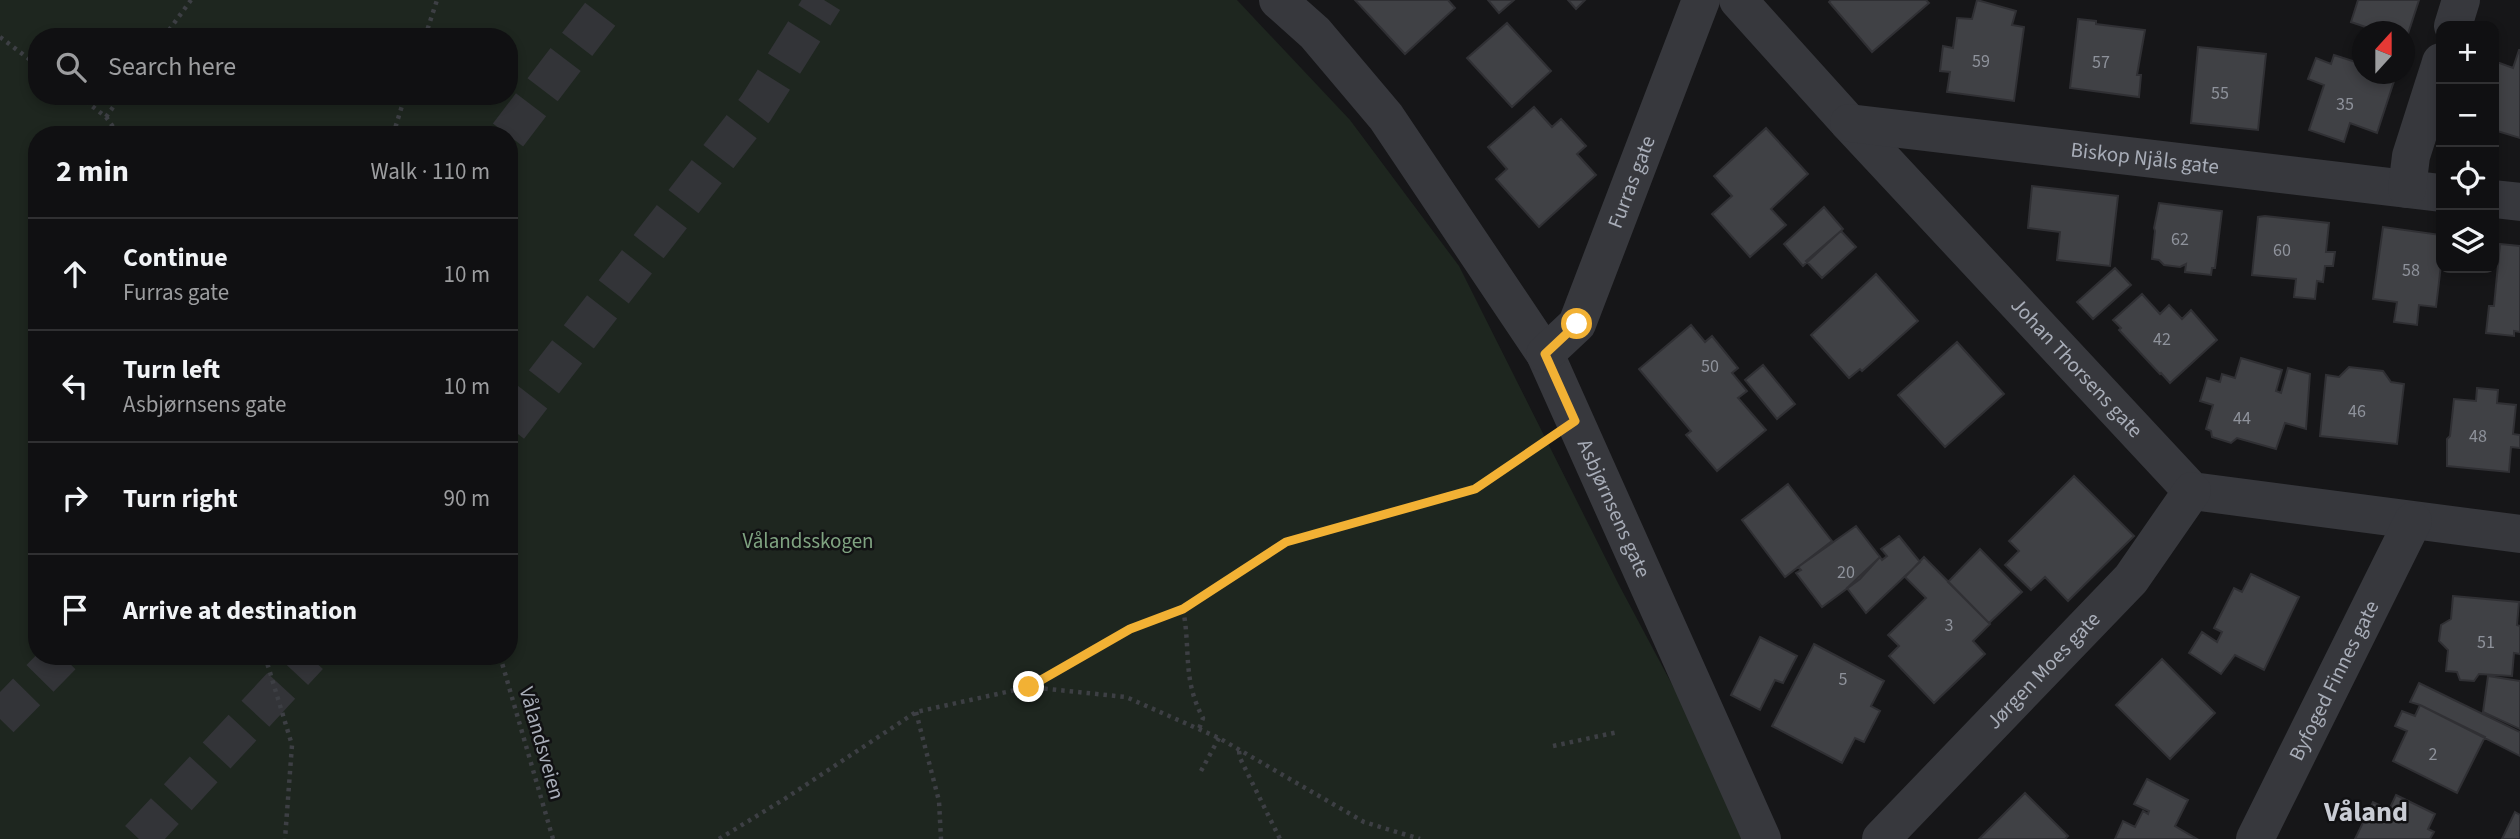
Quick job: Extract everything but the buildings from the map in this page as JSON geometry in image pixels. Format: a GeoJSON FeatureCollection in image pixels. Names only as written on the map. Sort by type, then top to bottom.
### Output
{"type":"FeatureCollection","features":[{"type":"Feature","properties":{"kind":"street","name":"Asbjørnsens gate"},"geometry":{"type":"LineString","coordinates":[[1278,0],[1315,33],[1386,117],[1545,354],[1762,839]]}},
{"type":"Feature","properties":{"kind":"street","name":"Furras gate"},"geometry":{"type":"LineString","coordinates":[[1545,354],[1577,324],[1701,0]]}},
{"type":"Feature","properties":{"kind":"street","name":"Johan Thorsens gate"},"geometry":{"type":"LineString","coordinates":[[1738,0],[2192,491]]}},
{"type":"Feature","properties":{"kind":"street"},"geometry":{"type":"LineString","coordinates":[[2455,21],[2461,0]]}},
{"type":"Feature","properties":{"kind":"street"},"geometry":{"type":"LineString","coordinates":[[2424,191],[2411,156],[2436,78]]}},
{"type":"Feature","properties":{"kind":"street","name":"Biskop Njåls gate"},"geometry":{"type":"LineString","coordinates":[[1849,123],[2424,191]]}},
{"type":"Feature","properties":{"kind":"street"},"geometry":{"type":"LineString","coordinates":[[2499,200],[2520,202]]}},
{"type":"Feature","properties":{"kind":"street"},"geometry":{"type":"LineString","coordinates":[[2192,491],[2520,534]]}},
{"type":"Feature","properties":{"kind":"street","name":"Jørgen Moes gate"},"geometry":{"type":"LineString","coordinates":[[1881,839],[2131,579],[2192,491]]}},
{"type":"Feature","properties":{"kind":"street","name":"Byfoged Finnes gate"},"geometry":{"type":"LineString","coordinates":[[2255,839],[2413,521]]}},
{"type":"Feature","properties":{"kind":"path"},"geometry":{"type":"LineString","coordinates":[[171,28],[191,0]]}},
{"type":"Feature","properties":{"kind":"path"},"geometry":{"type":"LineString","coordinates":[[428,28],[438,0]]}},
{"type":"Feature","properties":{"kind":"path"},"geometry":{"type":"LineString","coordinates":[[0,37],[28,58]]}},
{"type":"Feature","properties":{"kind":"path"},"geometry":{"type":"LineString","coordinates":[[91,105],[112,126]]}},
{"type":"Feature","properties":{"kind":"path"},"geometry":{"type":"LineString","coordinates":[[106,117],[115,105]]}},
{"type":"Feature","properties":{"kind":"path"},"geometry":{"type":"LineString","coordinates":[[396,126],[402,105]]}},
{"type":"Feature","properties":{"kind":"path"},"geometry":{"type":"LineString","coordinates":[[719,839],[916,712],[1029,687],[1130,629],[1183,609],[1286,542],[1475,489],[1575,421]]}},
{"type":"Feature","properties":{"kind":"path"},"geometry":{"type":"LineString","coordinates":[[1183,609],[1188,680],[1203,718],[1199,729]]}},
{"type":"Feature","properties":{"kind":"path"},"geometry":{"type":"LineString","coordinates":[[268,665],[292,745],[285,839]]}},
{"type":"Feature","properties":{"kind":"path","name":"Vålandsveien"},"geometry":{"type":"LineString","coordinates":[[503,665],[553,839]]}},
{"type":"Feature","properties":{"kind":"path"},"geometry":{"type":"LineString","coordinates":[[1029,687],[1126,697],[1219,738],[1364,822],[1420,839]]}},
{"type":"Feature","properties":{"kind":"path"},"geometry":{"type":"LineString","coordinates":[[916,712],[939,801],[941,839]]}},
{"type":"Feature","properties":{"kind":"path"},"geometry":{"type":"LineString","coordinates":[[1553,746],[1618,732]]}},
{"type":"Feature","properties":{"kind":"path"},"geometry":{"type":"LineString","coordinates":[[1201,771],[1219,738]]}},
{"type":"Feature","properties":{"kind":"path"},"geometry":{"type":"LineString","coordinates":[[1239,750],[1240,758],[1280,839]]}},
{"type":"Feature","properties":{"kind":"green space","name":"Vålandsskogen"},"geometry":{"type":"Polygon","coordinates":[[[0,0],[1237,0],[1350,120],[1459,266],[1619,585],[1740,812],[1744,839],[0,839],[0,0]]]}},
{"type":"Feature","properties":{"kind":"tunnel"},"geometry":{"type":"LineString","coordinates":[[515,126],[611,0]]}},
{"type":"Feature","properties":{"kind":"tunnel"},"geometry":{"type":"LineString","coordinates":[[518,415],[756,108],[824,0]]}},
{"type":"Feature","properties":{"kind":"tunnel"},"geometry":{"type":"LineString","coordinates":[[0,719],[53,665]]}},
{"type":"Feature","properties":{"kind":"tunnel"},"geometry":{"type":"LineString","coordinates":[[139,839],[301,665]]}},
{"type":"Feature","properties":{"kind":"district","name":"Våland"},"geometry":{"type":"Point","coordinates":[2366,812]}},
{"type":"Feature","properties":{"kind":"route"},"geometry":{"type":"LineString","coordinates":[[1029,687],[1130,629],[1183,609],[1286,542],[1475,489],[1575,421],[1545,354],[1577,324]]}}]}
